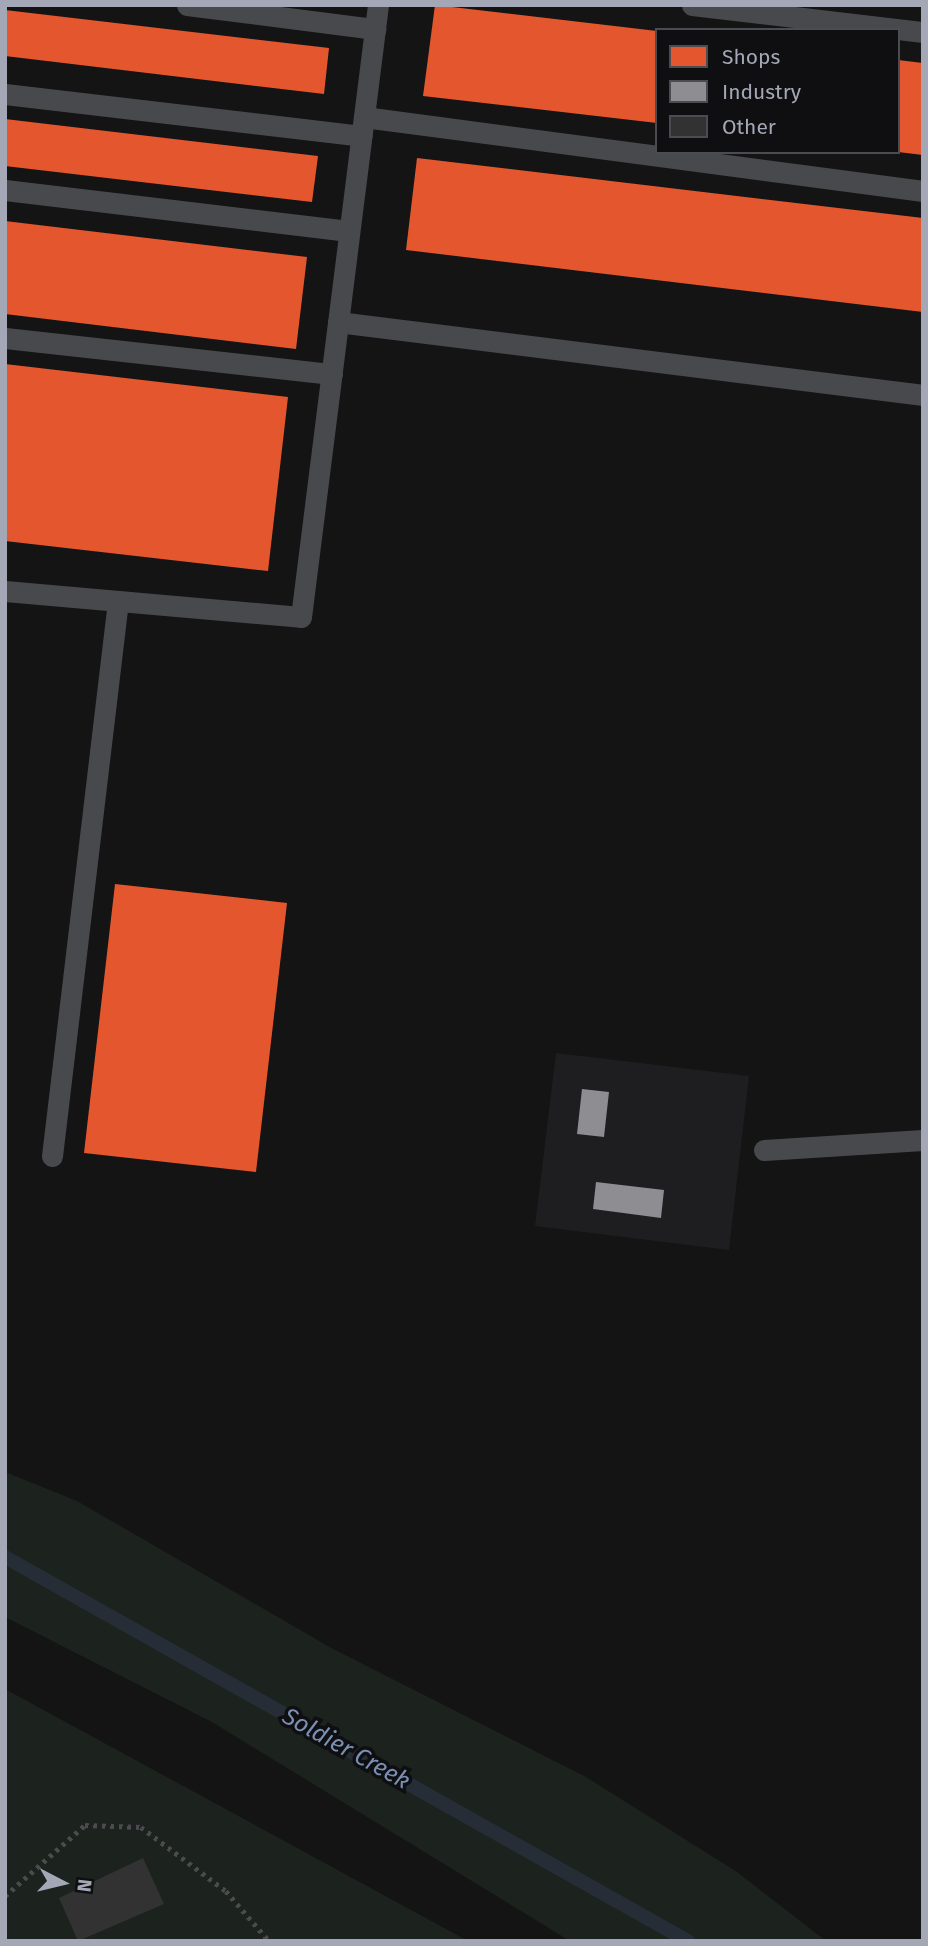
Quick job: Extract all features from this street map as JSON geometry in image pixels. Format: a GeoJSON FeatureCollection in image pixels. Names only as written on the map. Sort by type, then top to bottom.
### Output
{"type":"FeatureCollection","features":[{"type":"Feature","properties":{"kind":"lane"},"geometry":{"type":"LineString","coordinates":[[187,5],[375,29]]}},
{"type":"Feature","properties":{"kind":"lane"},"geometry":{"type":"LineString","coordinates":[[5,591],[301,617],[378,5]]}},
{"type":"Feature","properties":{"kind":"lane"},"geometry":{"type":"LineString","coordinates":[[692,5],[889,28]]}},
{"type":"Feature","properties":{"kind":"lane"},"geometry":{"type":"LineString","coordinates":[[900,29],[923,32]]}},
{"type":"Feature","properties":{"kind":"lane"},"geometry":{"type":"LineString","coordinates":[[5,94],[363,126],[923,191]]}},
{"type":"Feature","properties":{"kind":"lane"},"geometry":{"type":"LineString","coordinates":[[5,190],[349,231]]}},
{"type":"Feature","properties":{"kind":"lane"},"geometry":{"type":"LineString","coordinates":[[338,322],[923,395]]}},
{"type":"Feature","properties":{"kind":"lane"},"geometry":{"type":"LineString","coordinates":[[5,338],[332,374]]}},
{"type":"Feature","properties":{"kind":"lane"},"geometry":{"type":"LineString","coordinates":[[52,1156],[118,600]]}},
{"type":"Feature","properties":{"kind":"lane"},"geometry":{"type":"LineString","coordinates":[[764,1150],[923,1140]]}},
{"type":"Feature","properties":{"kind":"path"},"geometry":{"type":"LineString","coordinates":[[5,1896],[85,1825],[141,1827],[226,1891],[268,1941]]}},
{"type":"Feature","properties":{"kind":"shaded area"},"geometry":{"type":"Polygon","coordinates":[[[556,1053],[749,1076],[729,1250],[535,1226],[556,1053]]]}},
{"type":"Feature","properties":{"kind":"shaded area"},"geometry":{"type":"Polygon","coordinates":[[[5,1472],[77,1501],[333,1649],[586,1777],[737,1872],[826,1941],[570,1941],[212,1722],[5,1617],[5,1472]]]}},
{"type":"Feature","properties":{"kind":"shaded area"},"geometry":{"type":"Polygon","coordinates":[[[5,1689],[468,1941],[5,1941],[5,1689]]]}},
{"type":"Feature","properties":{"kind":"building: Shops"},"geometry":{"type":"Polygon","coordinates":[[[435,5],[655,31],[655,123],[423,96],[435,5]]]}},
{"type":"Feature","properties":{"kind":"building: Shops"},"geometry":{"type":"Polygon","coordinates":[[[5,10],[329,48],[324,94],[5,56],[5,10]]]}},
{"type":"Feature","properties":{"kind":"building: Shops"},"geometry":{"type":"Polygon","coordinates":[[[900,60],[923,63],[923,155],[900,152],[900,60]]]}},
{"type":"Feature","properties":{"kind":"building: Shops"},"geometry":{"type":"Polygon","coordinates":[[[5,119],[318,156],[312,202],[5,166],[5,119]]]}},
{"type":"Feature","properties":{"kind":"building: Shops"},"geometry":{"type":"Polygon","coordinates":[[[417,158],[923,218],[923,312],[406,250],[417,158]]]}},
{"type":"Feature","properties":{"kind":"building: Shops"},"geometry":{"type":"Polygon","coordinates":[[[5,221],[307,257],[296,349],[5,314],[5,221]]]}},
{"type":"Feature","properties":{"kind":"building: Shops"},"geometry":{"type":"Polygon","coordinates":[[[5,364],[288,397],[268,571],[5,541],[5,364]]]}},
{"type":"Feature","properties":{"kind":"building: Shops"},"geometry":{"type":"Polygon","coordinates":[[[115,884],[287,903],[256,1172],[84,1153],[115,884]]]}},
{"type":"Feature","properties":{"kind":"building: Industry"},"geometry":{"type":"Polygon","coordinates":[[[582,1089],[609,1092],[604,1137],[577,1134],[582,1089]]]}},
{"type":"Feature","properties":{"kind":"building: Industry"},"geometry":{"type":"Polygon","coordinates":[[[596,1182],[664,1190],[661,1218],[593,1209],[596,1182]]]}},
{"type":"Feature","properties":{"kind":"building: Other"},"geometry":{"type":"Polygon","coordinates":[[[143,1858],[164,1904],[78,1941],[59,1898],[143,1858]]]}},
{"type":"Feature","properties":{"kind":"waterway","name":"Soldier Creek"},"geometry":{"type":"LineString","coordinates":[[5,1557],[688,1941]]}}]}
